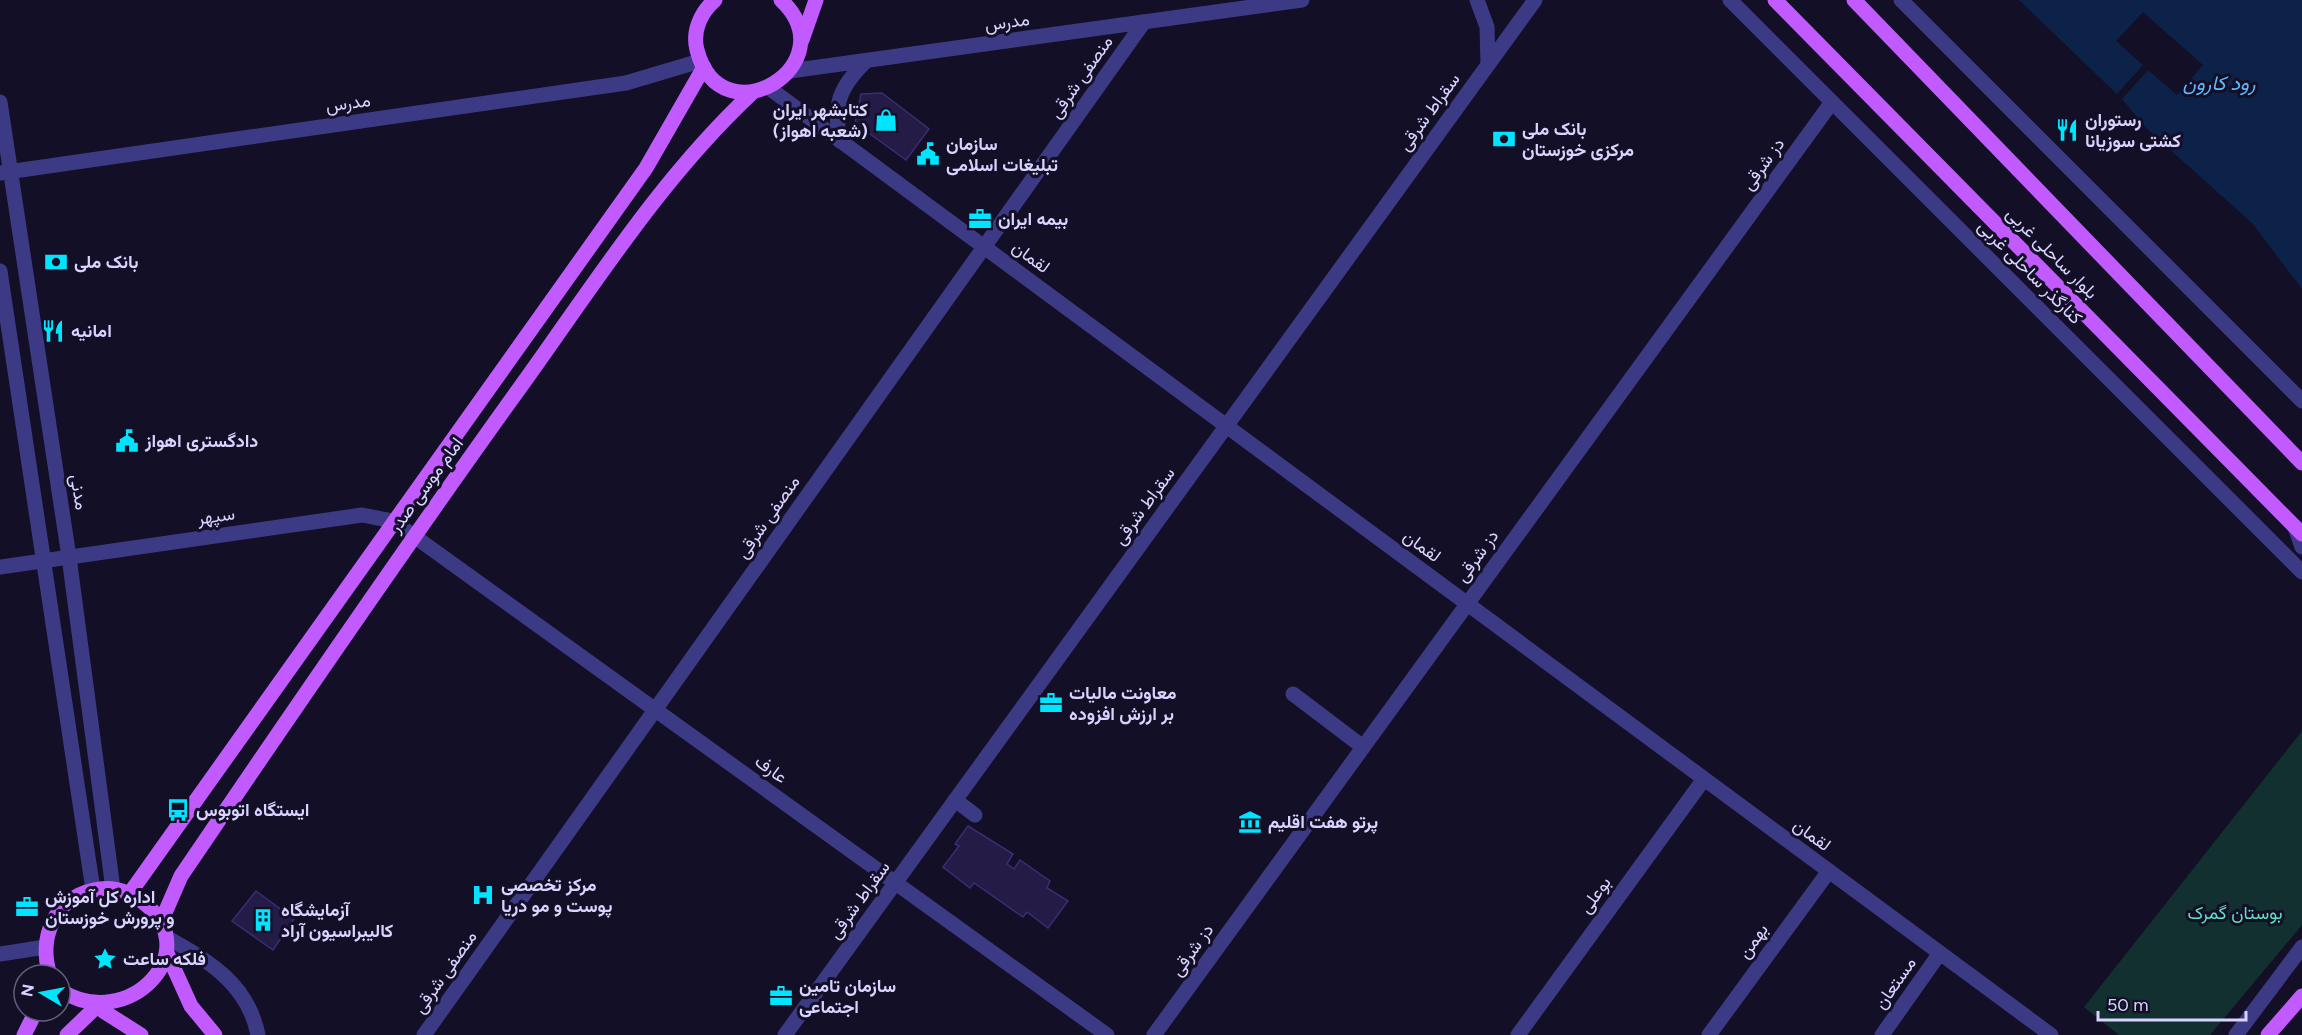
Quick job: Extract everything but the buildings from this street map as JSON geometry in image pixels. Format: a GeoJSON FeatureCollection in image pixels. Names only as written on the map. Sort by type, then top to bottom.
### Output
{"type":"FeatureCollection","features":[{"type":"Feature","properties":{"kind":"main road"},"geometry":{"type":"LineString","coordinates":[[715,0],[703,14],[697,29],[696,45],[702,64],[722,85],[737,91],[753,92],[769,88],[790,71],[816,0]]}},
{"type":"Feature","properties":{"kind":"main road"},"geometry":{"type":"LineString","coordinates":[[781,0],[793,14],[799,29],[800,46]]}},
{"type":"Feature","properties":{"kind":"main road","name":"بلوار ساحلی غربی"},"geometry":{"type":"LineString","coordinates":[[1775,0],[2298,531]]}},
{"type":"Feature","properties":{"kind":"main road","name":"بلوار ساحلی غربی"},"geometry":{"type":"LineString","coordinates":[[1854,0],[2302,463]]}},
{"type":"Feature","properties":{"kind":"main road","name":"امام موسی صدر"},"geometry":{"type":"LineString","coordinates":[[130,893],[646,168],[702,64]]}},
{"type":"Feature","properties":{"kind":"main road","name":"امام موسی صدر"},"geometry":{"type":"LineString","coordinates":[[161,922],[181,876],[413,535],[667,183],[721,122],[753,92]]}},
{"type":"Feature","properties":{"kind":"main road"},"geometry":{"type":"LineString","coordinates":[[48,963],[45,946],[49,927],[59,910],[75,897],[93,890],[113,889],[130,893],[148,905],[161,922],[166,937],[167,953],[163,972],[147,995],[122,1009],[98,1010],[67,1035]]}},
{"type":"Feature","properties":{"kind":"main road"},"geometry":{"type":"LineString","coordinates":[[167,953],[191,1005],[215,1035]]}},
{"type":"Feature","properties":{"kind":"main road"},"geometry":{"type":"LineString","coordinates":[[2268,1035],[2302,996]]}},
{"type":"Feature","properties":{"kind":"main road"},"geometry":{"type":"LineString","coordinates":[[72,1002],[98,1010],[141,1035]]}},
{"type":"Feature","properties":{"kind":"street","name":"مدرس"},"geometry":{"type":"LineString","coordinates":[[790,71],[1302,0]]}},
{"type":"Feature","properties":{"kind":"street"},"geometry":{"type":"LineString","coordinates":[[1477,0],[1487,27],[1488,64]]}},
{"type":"Feature","properties":{"kind":"street","name":"سقراط شرقی"},"geometry":{"type":"LineString","coordinates":[[785,1035],[1535,0]]}},
{"type":"Feature","properties":{"kind":"street","name":"کنارگذر ساحلی غربی"},"geometry":{"type":"LineString","coordinates":[[1730,0],[2302,572]]}},
{"type":"Feature","properties":{"kind":"street"},"geometry":{"type":"LineString","coordinates":[[1901,0],[2302,401]]}},
{"type":"Feature","properties":{"kind":"street","name":"منصفی شرقی"},"geometry":{"type":"LineString","coordinates":[[424,1035],[1144,22]]}},
{"type":"Feature","properties":{"kind":"street"},"geometry":{"type":"LineString","coordinates":[[840,141],[836,119],[839,97],[850,77],[865,62]]}},
{"type":"Feature","properties":{"kind":"street","name":"مدرس"},"geometry":{"type":"LineString","coordinates":[[5,172],[626,83],[702,64]]}},
{"type":"Feature","properties":{"kind":"street","name":"لقمان"},"geometry":{"type":"LineString","coordinates":[[769,88],[2051,1035]]}},
{"type":"Feature","properties":{"kind":"street","name":"مدنی"},"geometry":{"type":"LineString","coordinates":[[0,102],[5,172],[69,557],[113,889]]}},
{"type":"Feature","properties":{"kind":"street","name":"دز شرقی"},"geometry":{"type":"LineString","coordinates":[[1154,1035],[1832,102]]}},
{"type":"Feature","properties":{"kind":"street"},"geometry":{"type":"LineString","coordinates":[[0,271],[7,365],[44,560],[93,890]]}},
{"type":"Feature","properties":{"kind":"street","name":"سپهر"},"geometry":{"type":"LineString","coordinates":[[0,567],[363,515],[393,521]]}},
{"type":"Feature","properties":{"kind":"street","name":"عارف"},"geometry":{"type":"LineString","coordinates":[[393,521],[1107,1035]]}},
{"type":"Feature","properties":{"kind":"street"},"geometry":{"type":"LineString","coordinates":[[2298,531],[2302,547]]}},
{"type":"Feature","properties":{"kind":"street"},"geometry":{"type":"LineString","coordinates":[[1293,694],[1363,747]]}},
{"type":"Feature","properties":{"kind":"street","name":"بوعلی"},"geometry":{"type":"LineString","coordinates":[[1518,1035],[1704,779]]}},
{"type":"Feature","properties":{"kind":"street"},"geometry":{"type":"LineString","coordinates":[[955,800],[975,814]]}},
{"type":"Feature","properties":{"kind":"street","name":"بهمن"},"geometry":{"type":"LineString","coordinates":[[1709,1035],[1829,871]]}},
{"type":"Feature","properties":{"kind":"street"},"geometry":{"type":"LineString","coordinates":[[166,937],[236,985],[248,1001],[258,1035]]}},
{"type":"Feature","properties":{"kind":"street"},"geometry":{"type":"LineString","coordinates":[[0,954],[45,946]]}},
{"type":"Feature","properties":{"kind":"street"},"geometry":{"type":"LineString","coordinates":[[2236,1035],[2302,947]]}},
{"type":"Feature","properties":{"kind":"street","name":"مستعان"},"geometry":{"type":"LineString","coordinates":[[1882,1035],[1940,953]]}},
{"type":"Feature","properties":{"kind":"green space","name":"بوستان گمرک"},"geometry":{"type":"Polygon","coordinates":[[[2302,731],[2302,925],[2210,1035],[2119,1035],[2084,1007],[2302,731]]]}},
{"type":"Feature","properties":{"kind":"water","name":"رود کارون"},"geometry":{"type":"Polygon","coordinates":[[[2019,0],[2302,0],[2302,289],[2252,223],[2147,129],[2122,99],[2019,0]]]}},
{"type":"Feature","properties":{"kind":"pier"},"geometry":{"type":"Polygon","coordinates":[[[2143,12],[2203,65],[2177,95],[2148,70],[2122,99],[2116,95],[2143,65],[2116,41],[2143,12]]]}},
{"type":"Feature","properties":{"kind":"place","name":"کتابشهر ایران (شعبه اهواز)"},"geometry":{"type":"Point","coordinates":[886,120]}},
{"type":"Feature","properties":{"kind":"place","name":"رستوران کشتی سوزیانا"},"geometry":{"type":"Point","coordinates":[2067,130]}},
{"type":"Feature","properties":{"kind":"place","name":"بانک ملی مرکزی خوزستان"},"geometry":{"type":"Point","coordinates":[1504,139]}},
{"type":"Feature","properties":{"kind":"place","name":"سازمان تبلیغات اسلامی"},"geometry":{"type":"Point","coordinates":[928,154]}},
{"type":"Feature","properties":{"kind":"place","name":"بیمه ایران"},"geometry":{"type":"Point","coordinates":[980,219]}},
{"type":"Feature","properties":{"kind":"place","name":"بانک ملی"},"geometry":{"type":"Point","coordinates":[56,262]}},
{"type":"Feature","properties":{"kind":"place","name":"امانیه"},"geometry":{"type":"Point","coordinates":[53,331]}},
{"type":"Feature","properties":{"kind":"place","name":"دادگستری اهواز"},"geometry":{"type":"Point","coordinates":[127,441]}},
{"type":"Feature","properties":{"kind":"place","name":"معاونت مالیات بر ارزش افزوده"},"geometry":{"type":"Point","coordinates":[1051,703]}},
{"type":"Feature","properties":{"kind":"place","name":"ایستگاه اتوبوس"},"geometry":{"type":"Point","coordinates":[178,810]}},
{"type":"Feature","properties":{"kind":"place","name":"پرتو هفت اقلیم"},"geometry":{"type":"Point","coordinates":[1250,822]}},
{"type":"Feature","properties":{"kind":"place","name":"مرکز تخصصی پوست و مو دریا"},"geometry":{"type":"Point","coordinates":[483,895]}},
{"type":"Feature","properties":{"kind":"place","name":"اداره کل آموزش و پرورش خوزستان"},"geometry":{"type":"Point","coordinates":[27,907]}},
{"type":"Feature","properties":{"kind":"place","name":"آزمایشگاه کالیبراسیون آراد"},"geometry":{"type":"Point","coordinates":[263,920]}},
{"type":"Feature","properties":{"kind":"place","name":"فلکه ساعت"},"geometry":{"type":"Point","coordinates":[105,959]}},
{"type":"Feature","properties":{"kind":"place","name":"سازمان تامین اجتماعی"},"geometry":{"type":"Point","coordinates":[781,996]}}]}
